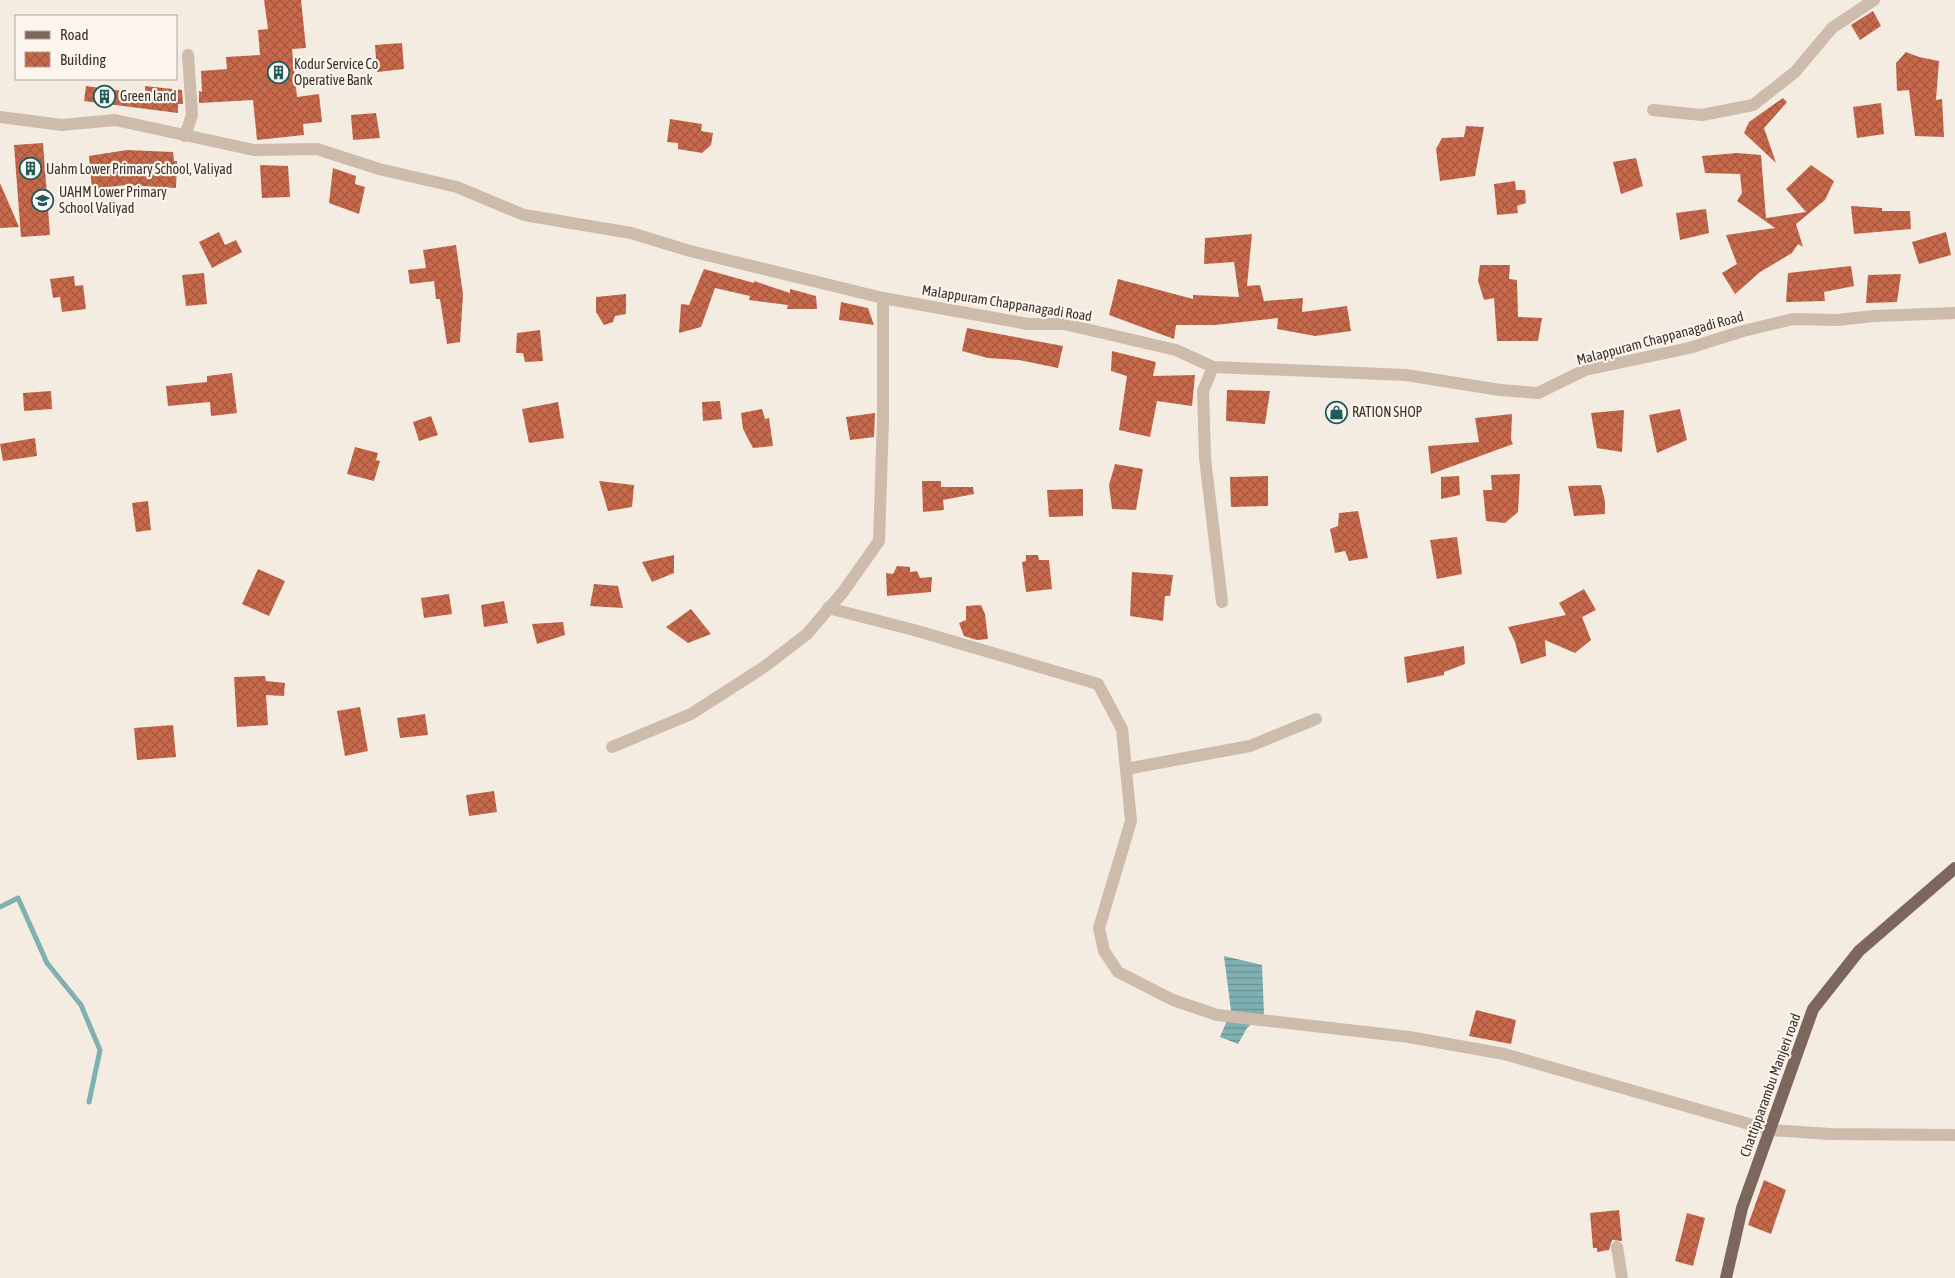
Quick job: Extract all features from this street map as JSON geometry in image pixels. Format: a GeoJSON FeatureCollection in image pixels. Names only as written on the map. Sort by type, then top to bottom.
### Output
{"type":"FeatureCollection","features":[{"type":"Feature","properties":{"kind":"main road","name":"Chattipparambu Manjeri road"},"geometry":{"type":"LineString","coordinates":[[1726,1278],[1742,1208],[1813,1010],[1859,951],[1955,868]]}},
{"type":"Feature","properties":{"kind":"street"},"geometry":{"type":"LineString","coordinates":[[1653,110],[1702,115],[1753,105],[1795,72],[1832,28],[1874,0]]}},
{"type":"Feature","properties":{"kind":"street"},"geometry":{"type":"LineString","coordinates":[[185,136],[192,116],[188,55]]}},
{"type":"Feature","properties":{"kind":"street","name":"Malappuram Chappanagadi Road"},"geometry":{"type":"LineString","coordinates":[[0,117],[62,124],[115,120],[254,150],[317,149],[379,169],[457,187],[524,215],[631,233],[690,251],[883,298],[1028,324],[1064,324],[1176,350],[1212,367],[1406,375],[1500,390],[1538,393],[1586,370],[1690,348],[1743,331],[1794,319],[1837,320],[1874,316],[1955,313]]}},
{"type":"Feature","properties":{"kind":"street"},"geometry":{"type":"LineString","coordinates":[[612,747],[699,709],[764,667],[800,639],[828,608],[879,541],[883,419],[883,298]]}},
{"type":"Feature","properties":{"kind":"street"},"geometry":{"type":"LineString","coordinates":[[1212,367],[1203,391],[1205,458],[1222,602]]}},
{"type":"Feature","properties":{"kind":"street"},"geometry":{"type":"LineString","coordinates":[[828,608],[914,630],[1098,684],[1122,729],[1131,821],[1098,928],[1104,951],[1118,972],[1173,1000],[1217,1015],[1409,1037],[1504,1054],[1770,1130],[1830,1134],[1955,1135]]}},
{"type":"Feature","properties":{"kind":"street"},"geometry":{"type":"LineString","coordinates":[[1126,769],[1250,746],[1316,719]]}},
{"type":"Feature","properties":{"kind":"street"},"geometry":{"type":"LineString","coordinates":[[1616,1247],[1622,1278]]}},
{"type":"Feature","properties":{"kind":"water"},"geometry":{"type":"Polygon","coordinates":[[[1224,956],[1262,965],[1264,1014],[1247,1028],[1238,1044],[1220,1037],[1231,1011],[1224,956]]]}},
{"type":"Feature","properties":{"kind":"building"},"geometry":{"type":"Polygon","coordinates":[[[264,0],[301,0],[306,48],[292,49],[297,97],[319,94],[322,122],[303,124],[304,135],[257,140],[253,100],[199,103],[199,91],[202,92],[201,71],[227,69],[226,57],[260,55],[258,30],[268,29],[264,0]]]}},
{"type":"Feature","properties":{"kind":"building"},"geometry":{"type":"Polygon","coordinates":[[[1873,11],[1881,26],[1860,40],[1851,25],[1873,11]]]}},
{"type":"Feature","properties":{"kind":"building"},"geometry":{"type":"Polygon","coordinates":[[[402,43],[404,69],[377,72],[375,45],[402,43]]]}},
{"type":"Feature","properties":{"kind":"building"},"geometry":{"type":"Polygon","coordinates":[[[1906,52],[1939,61],[1936,100],[1942,99],[1944,137],[1915,136],[1909,90],[1897,91],[1896,63],[1906,52]]]}},
{"type":"Feature","properties":{"kind":"building"},"geometry":{"type":"Polygon","coordinates":[[[86,86],[145,94],[145,86],[182,90],[183,104],[178,104],[178,113],[84,101],[86,86]]]}},
{"type":"Feature","properties":{"kind":"building"},"geometry":{"type":"Polygon","coordinates":[[[1783,98],[1787,102],[1764,128],[1776,163],[1744,133],[1749,122],[1783,98]]]}},
{"type":"Feature","properties":{"kind":"building"},"geometry":{"type":"Polygon","coordinates":[[[1881,103],[1884,134],[1857,138],[1853,107],[1881,103]]]}},
{"type":"Feature","properties":{"kind":"building"},"geometry":{"type":"Polygon","coordinates":[[[376,113],[380,138],[353,140],[351,115],[376,113]]]}},
{"type":"Feature","properties":{"kind":"building"},"geometry":{"type":"Polygon","coordinates":[[[670,119],[702,124],[701,131],[713,133],[711,145],[702,153],[678,149],[678,143],[667,142],[670,119]]]}},
{"type":"Feature","properties":{"kind":"building"},"geometry":{"type":"Polygon","coordinates":[[[1466,126],[1484,127],[1475,176],[1440,181],[1436,149],[1442,138],[1464,137],[1466,126]]]}},
{"type":"Feature","properties":{"kind":"building","name":"Uahm Lower Primary School, Valiyad"},"geometry":{"type":"Polygon","coordinates":[[[43,143],[50,235],[21,237],[14,145],[43,143]]]}},
{"type":"Feature","properties":{"kind":"building"},"geometry":{"type":"Polygon","coordinates":[[[127,150],[173,152],[174,161],[177,161],[176,188],[126,185],[92,189],[89,156],[127,150]]]}},
{"type":"Feature","properties":{"kind":"building"},"geometry":{"type":"Polygon","coordinates":[[[1737,153],[1761,155],[1766,218],[1806,212],[1786,189],[1811,165],[1834,181],[1825,200],[1796,224],[1803,247],[1798,244],[1792,253],[1760,272],[1735,294],[1722,273],[1737,264],[1726,235],[1775,228],[1737,201],[1742,193],[1740,174],[1705,173],[1702,156],[1737,153]]]}},
{"type":"Feature","properties":{"kind":"building"},"geometry":{"type":"Polygon","coordinates":[[[1636,158],[1643,186],[1621,194],[1613,162],[1636,158]]]}},
{"type":"Feature","properties":{"kind":"building"},"geometry":{"type":"Polygon","coordinates":[[[260,165],[288,166],[290,197],[262,198],[260,165]]]}},
{"type":"Feature","properties":{"kind":"building"},"geometry":{"type":"Polygon","coordinates":[[[333,168],[356,176],[355,184],[365,187],[359,214],[329,203],[333,168]]]}},
{"type":"Feature","properties":{"kind":"building"},"geometry":{"type":"Polygon","coordinates":[[[1515,181],[1516,190],[1525,190],[1526,203],[1517,206],[1518,213],[1497,215],[1494,184],[1515,181]]]}},
{"type":"Feature","properties":{"kind":"building","name":"Uahm Lower Primary School, Valiyad"},"geometry":{"type":"Polygon","coordinates":[[[0,183],[19,227],[0,228],[0,183]]]}},
{"type":"Feature","properties":{"kind":"building"},"geometry":{"type":"Polygon","coordinates":[[[1851,206],[1882,208],[1882,211],[1910,211],[1911,229],[1854,234],[1851,206]]]}},
{"type":"Feature","properties":{"kind":"building"},"geometry":{"type":"Polygon","coordinates":[[[1706,209],[1709,233],[1680,240],[1676,213],[1706,209]]]}},
{"type":"Feature","properties":{"kind":"building"},"geometry":{"type":"Polygon","coordinates":[[[219,232],[225,245],[236,240],[242,252],[212,268],[199,242],[219,232]]]}},
{"type":"Feature","properties":{"kind":"building"},"geometry":{"type":"Polygon","coordinates":[[[1946,232],[1951,255],[1919,264],[1912,242],[1946,232]]]}},
{"type":"Feature","properties":{"kind":"building"},"geometry":{"type":"Polygon","coordinates":[[[1252,234],[1247,286],[1260,285],[1264,301],[1303,298],[1302,312],[1347,306],[1351,331],[1315,336],[1277,329],[1278,318],[1215,325],[1176,325],[1174,339],[1109,315],[1118,279],[1193,299],[1193,295],[1239,297],[1234,262],[1204,264],[1205,238],[1252,234]]]}},
{"type":"Feature","properties":{"kind":"building"},"geometry":{"type":"Polygon","coordinates":[[[456,245],[463,294],[460,342],[447,344],[440,299],[436,299],[434,281],[410,284],[408,270],[426,268],[423,250],[456,245]]]}},
{"type":"Feature","properties":{"kind":"building"},"geometry":{"type":"Polygon","coordinates":[[[1480,265],[1510,265],[1509,279],[1517,280],[1518,317],[1542,318],[1538,341],[1497,341],[1494,298],[1484,300],[1478,281],[1480,265]]]}},
{"type":"Feature","properties":{"kind":"building"},"geometry":{"type":"Polygon","coordinates":[[[1851,266],[1854,286],[1824,292],[1825,301],[1786,302],[1788,273],[1851,266]]]}},
{"type":"Feature","properties":{"kind":"building"},"geometry":{"type":"Polygon","coordinates":[[[704,269],[754,283],[754,281],[790,293],[790,289],[816,296],[817,309],[787,309],[788,305],[749,300],[750,296],[715,288],[701,327],[679,333],[681,304],[689,305],[704,269]]]}},
{"type":"Feature","properties":{"kind":"building"},"geometry":{"type":"Polygon","coordinates":[[[204,273],[207,304],[186,306],[182,275],[204,273]]]}},
{"type":"Feature","properties":{"kind":"building"},"geometry":{"type":"Polygon","coordinates":[[[1901,274],[1897,302],[1866,303],[1868,275],[1901,274]]]}},
{"type":"Feature","properties":{"kind":"building"},"geometry":{"type":"Polygon","coordinates":[[[74,276],[75,286],[83,285],[86,309],[62,312],[60,297],[53,298],[50,279],[74,276]]]}},
{"type":"Feature","properties":{"kind":"building"},"geometry":{"type":"Polygon","coordinates":[[[626,294],[626,314],[615,316],[613,322],[604,325],[596,312],[596,297],[626,294]]]}},
{"type":"Feature","properties":{"kind":"building"},"geometry":{"type":"Polygon","coordinates":[[[841,302],[868,308],[874,325],[839,320],[841,302]]]}},
{"type":"Feature","properties":{"kind":"building"},"geometry":{"type":"Polygon","coordinates":[[[967,328],[1063,346],[1058,368],[1019,360],[988,358],[962,351],[967,328]]]}},
{"type":"Feature","properties":{"kind":"building"},"geometry":{"type":"Polygon","coordinates":[[[540,330],[543,361],[525,362],[523,353],[516,353],[517,333],[540,330]]]}},
{"type":"Feature","properties":{"kind":"building"},"geometry":{"type":"Polygon","coordinates":[[[1112,351],[1156,362],[1153,376],[1195,375],[1192,406],[1157,401],[1150,437],[1119,430],[1127,376],[1111,371],[1112,351]]]}},
{"type":"Feature","properties":{"kind":"building"},"geometry":{"type":"Polygon","coordinates":[[[232,373],[237,413],[211,416],[210,402],[168,406],[166,386],[207,382],[207,376],[232,373]]]}},
{"type":"Feature","properties":{"kind":"building"},"geometry":{"type":"Polygon","coordinates":[[[1227,390],[1270,391],[1265,424],[1226,421],[1227,390]]]}},
{"type":"Feature","properties":{"kind":"building"},"geometry":{"type":"Polygon","coordinates":[[[51,391],[52,409],[24,411],[23,393],[51,391]]]}},
{"type":"Feature","properties":{"kind":"building"},"geometry":{"type":"Polygon","coordinates":[[[720,401],[722,419],[703,421],[702,402],[720,401]]]}},
{"type":"Feature","properties":{"kind":"building"},"geometry":{"type":"Polygon","coordinates":[[[558,402],[564,438],[529,443],[522,409],[558,402]]]}},
{"type":"Feature","properties":{"kind":"building"},"geometry":{"type":"Polygon","coordinates":[[[762,409],[765,419],[769,418],[773,446],[753,448],[743,429],[741,413],[762,409]]]}},
{"type":"Feature","properties":{"kind":"building"},"geometry":{"type":"Polygon","coordinates":[[[1680,409],[1687,440],[1657,453],[1649,415],[1680,409]]]}},
{"type":"Feature","properties":{"kind":"building"},"geometry":{"type":"Polygon","coordinates":[[[1624,410],[1622,452],[1597,448],[1591,413],[1624,410]]]}},
{"type":"Feature","properties":{"kind":"building"},"geometry":{"type":"Polygon","coordinates":[[[875,413],[874,437],[850,440],[846,417],[875,413]]]}},
{"type":"Feature","properties":{"kind":"building"},"geometry":{"type":"Polygon","coordinates":[[[1512,414],[1511,440],[1513,444],[1431,474],[1428,446],[1479,442],[1475,418],[1512,414]]]}},
{"type":"Feature","properties":{"kind":"building"},"geometry":{"type":"Polygon","coordinates":[[[431,416],[438,435],[419,441],[413,422],[431,416]]]}},
{"type":"Feature","properties":{"kind":"building"},"geometry":{"type":"Polygon","coordinates":[[[35,438],[37,456],[3,461],[0,444],[35,438]]]}},
{"type":"Feature","properties":{"kind":"building"},"geometry":{"type":"Polygon","coordinates":[[[355,447],[378,453],[376,460],[380,461],[374,481],[347,474],[355,447]]]}},
{"type":"Feature","properties":{"kind":"building"},"geometry":{"type":"Polygon","coordinates":[[[1115,464],[1143,469],[1136,510],[1112,509],[1109,485],[1115,464]]]}},
{"type":"Feature","properties":{"kind":"building"},"geometry":{"type":"Polygon","coordinates":[[[1520,474],[1518,512],[1505,523],[1486,521],[1483,490],[1492,490],[1491,475],[1520,474]]]}},
{"type":"Feature","properties":{"kind":"building"},"geometry":{"type":"Polygon","coordinates":[[[1268,476],[1268,506],[1231,507],[1230,477],[1268,476]]]}},
{"type":"Feature","properties":{"kind":"building"},"geometry":{"type":"Polygon","coordinates":[[[1459,476],[1460,495],[1441,499],[1441,477],[1459,476]]]}},
{"type":"Feature","properties":{"kind":"building"},"geometry":{"type":"Polygon","coordinates":[[[599,481],[634,485],[632,507],[608,511],[599,481]]]}},
{"type":"Feature","properties":{"kind":"building"},"geometry":{"type":"Polygon","coordinates":[[[922,481],[941,481],[941,487],[973,487],[974,494],[943,500],[944,510],[923,512],[922,481]]]}},
{"type":"Feature","properties":{"kind":"building"},"geometry":{"type":"Polygon","coordinates":[[[1601,485],[1605,501],[1605,514],[1574,516],[1568,486],[1601,485]]]}},
{"type":"Feature","properties":{"kind":"building"},"geometry":{"type":"Polygon","coordinates":[[[1083,489],[1083,516],[1049,517],[1047,490],[1083,489]]]}},
{"type":"Feature","properties":{"kind":"building"},"geometry":{"type":"Polygon","coordinates":[[[148,501],[151,530],[136,532],[132,503],[148,501]]]}},
{"type":"Feature","properties":{"kind":"building"},"geometry":{"type":"Polygon","coordinates":[[[1358,511],[1368,558],[1349,561],[1345,551],[1335,553],[1330,529],[1338,526],[1339,513],[1358,511]]]}},
{"type":"Feature","properties":{"kind":"building"},"geometry":{"type":"Polygon","coordinates":[[[1457,537],[1462,574],[1437,579],[1430,540],[1457,537]]]}},
{"type":"Feature","properties":{"kind":"building"},"geometry":{"type":"Polygon","coordinates":[[[674,555],[674,573],[652,582],[642,562],[674,555]]]}},
{"type":"Feature","properties":{"kind":"building"},"geometry":{"type":"Polygon","coordinates":[[[1026,555],[1038,555],[1039,560],[1049,560],[1052,589],[1026,592],[1022,562],[1026,561],[1026,555]]]}},
{"type":"Feature","properties":{"kind":"building"},"geometry":{"type":"Polygon","coordinates":[[[897,566],[910,567],[910,572],[917,571],[920,578],[932,577],[931,592],[887,596],[886,573],[893,574],[897,566]]]}},
{"type":"Feature","properties":{"kind":"building"},"geometry":{"type":"Polygon","coordinates":[[[258,569],[285,581],[269,616],[242,604],[258,569]]]}},
{"type":"Feature","properties":{"kind":"building"},"geometry":{"type":"Polygon","coordinates":[[[1132,572],[1173,575],[1170,596],[1165,596],[1163,621],[1130,616],[1132,572]]]}},
{"type":"Feature","properties":{"kind":"building"},"geometry":{"type":"Polygon","coordinates":[[[594,584],[618,586],[623,608],[590,606],[594,584]]]}},
{"type":"Feature","properties":{"kind":"building"},"geometry":{"type":"Polygon","coordinates":[[[1584,589],[1596,610],[1582,617],[1591,640],[1575,653],[1545,640],[1546,656],[1521,664],[1515,642],[1508,627],[1566,615],[1559,603],[1584,589]]]}},
{"type":"Feature","properties":{"kind":"building"},"geometry":{"type":"Polygon","coordinates":[[[449,594],[452,614],[424,618],[421,598],[449,594]]]}},
{"type":"Feature","properties":{"kind":"building"},"geometry":{"type":"Polygon","coordinates":[[[504,601],[508,623],[484,627],[481,605],[504,601]]]}},
{"type":"Feature","properties":{"kind":"building"},"geometry":{"type":"Polygon","coordinates":[[[981,605],[985,614],[988,639],[977,640],[964,636],[959,623],[966,620],[966,606],[981,605]]]}},
{"type":"Feature","properties":{"kind":"building"},"geometry":{"type":"Polygon","coordinates":[[[691,609],[711,634],[688,643],[666,627],[691,609]]]}},
{"type":"Feature","properties":{"kind":"building"},"geometry":{"type":"Polygon","coordinates":[[[563,622],[565,635],[537,644],[532,624],[563,622]]]}},
{"type":"Feature","properties":{"kind":"building"},"geometry":{"type":"Polygon","coordinates":[[[1464,646],[1465,664],[1444,672],[1444,675],[1407,683],[1404,657],[1464,646]]]}},
{"type":"Feature","properties":{"kind":"building"},"geometry":{"type":"Polygon","coordinates":[[[265,676],[266,681],[285,683],[284,696],[266,695],[268,725],[237,727],[234,677],[265,676]]]}},
{"type":"Feature","properties":{"kind":"building"},"geometry":{"type":"Polygon","coordinates":[[[360,707],[368,751],[345,756],[337,711],[360,707]]]}},
{"type":"Feature","properties":{"kind":"building"},"geometry":{"type":"Polygon","coordinates":[[[425,714],[428,735],[400,738],[397,718],[425,714]]]}},
{"type":"Feature","properties":{"kind":"building"},"geometry":{"type":"Polygon","coordinates":[[[173,725],[176,757],[137,760],[134,728],[173,725]]]}},
{"type":"Feature","properties":{"kind":"building"},"geometry":{"type":"Polygon","coordinates":[[[494,791],[497,812],[469,816],[466,795],[494,791]]]}},
{"type":"Feature","properties":{"kind":"building"},"geometry":{"type":"Polygon","coordinates":[[[1476,1010],[1516,1020],[1511,1044],[1469,1036],[1476,1010]]]}},
{"type":"Feature","properties":{"kind":"building"},"geometry":{"type":"Polygon","coordinates":[[[1764,1180],[1786,1190],[1771,1234],[1748,1225],[1764,1180]]]}},
{"type":"Feature","properties":{"kind":"building"},"geometry":{"type":"Polygon","coordinates":[[[1619,1210],[1622,1241],[1612,1240],[1609,1250],[1597,1252],[1597,1248],[1593,1248],[1590,1213],[1619,1210]]]}},
{"type":"Feature","properties":{"kind":"building"},"geometry":{"type":"Polygon","coordinates":[[[1687,1213],[1705,1218],[1693,1266],[1675,1261],[1687,1213]]]}},
{"type":"Feature","properties":{"kind":"waterway"},"geometry":{"type":"LineString","coordinates":[[0,907],[18,898],[47,963],[81,1005],[100,1050],[89,1102]]}},
{"type":"Feature","properties":{"kind":"place","name":"Kodur Service Co Operative Bank"},"geometry":{"type":"Point","coordinates":[278,72]}},
{"type":"Feature","properties":{"kind":"place","name":"Green land"},"geometry":{"type":"Point","coordinates":[104,96]}},
{"type":"Feature","properties":{"kind":"place","name":"Uahm Lower Primary School, Valiyad"},"geometry":{"type":"Point","coordinates":[30,169]}},
{"type":"Feature","properties":{"kind":"place","name":"UAHM Lower Primary School Valiyad"},"geometry":{"type":"Point","coordinates":[43,200]}},
{"type":"Feature","properties":{"kind":"place","name":"RATION SHOP"},"geometry":{"type":"Point","coordinates":[1336,412]}}]}
